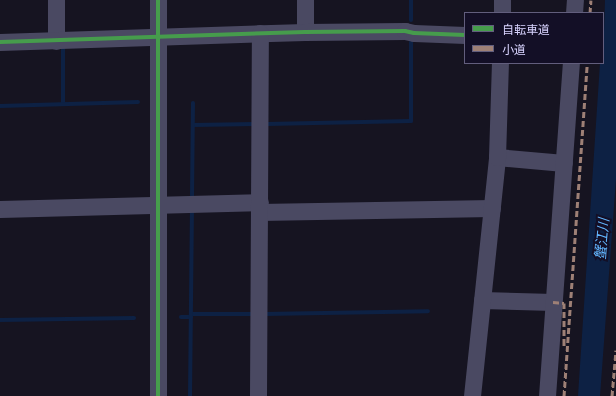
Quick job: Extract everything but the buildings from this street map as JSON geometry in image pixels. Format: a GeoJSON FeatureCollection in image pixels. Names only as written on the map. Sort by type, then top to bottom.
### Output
{"type":"FeatureCollection","features":[{"type":"Feature","properties":{"kind":"street"},"geometry":{"type":"LineString","coordinates":[[56,0],[56,40]]}},
{"type":"Feature","properties":{"kind":"street"},"geometry":{"type":"LineString","coordinates":[[158,0],[158,396]]}},
{"type":"Feature","properties":{"kind":"street"},"geometry":{"type":"LineString","coordinates":[[305,0],[305,32]]}},
{"type":"Feature","properties":{"kind":"street"},"geometry":{"type":"LineString","coordinates":[[502,0],[502,12]]}},
{"type":"Feature","properties":{"kind":"street"},"geometry":{"type":"LineString","coordinates":[[574,12],[575,0]]}},
{"type":"Feature","properties":{"kind":"street"},"geometry":{"type":"LineString","coordinates":[[0,42],[305,32],[405,31],[414,33],[464,34]]}},
{"type":"Feature","properties":{"kind":"street"},"geometry":{"type":"LineString","coordinates":[[258,396],[260,33]]}},
{"type":"Feature","properties":{"kind":"street"},"geometry":{"type":"LineString","coordinates":[[472,396],[497,157],[500,64]]}},
{"type":"Feature","properties":{"kind":"street"},"geometry":{"type":"LineString","coordinates":[[547,396],[571,64]]}},
{"type":"Feature","properties":{"kind":"street"},"geometry":{"type":"LineString","coordinates":[[497,157],[564,163]]}},
{"type":"Feature","properties":{"kind":"street"},"geometry":{"type":"LineString","coordinates":[[0,209],[158,205],[492,208]]}},
{"type":"Feature","properties":{"kind":"street"},"geometry":{"type":"LineString","coordinates":[[482,300],[554,302]]}},
{"type":"Feature","properties":{"kind":"water","name":"蟹江川"},"geometry":{"type":"Polygon","coordinates":[[[605,0],[616,0],[616,179],[600,396],[578,396],[600,64],[604,64],[605,0]]]}},
{"type":"Feature","properties":{"kind":"waterway"},"geometry":{"type":"LineString","coordinates":[[411,0],[411,20]]}},
{"type":"Feature","properties":{"kind":"waterway"},"geometry":{"type":"LineString","coordinates":[[267,124],[411,121],[411,42]]}},
{"type":"Feature","properties":{"kind":"waterway"},"geometry":{"type":"LineString","coordinates":[[63,49],[63,104]]}},
{"type":"Feature","properties":{"kind":"waterway"},"geometry":{"type":"LineString","coordinates":[[0,106],[138,102]]}},
{"type":"Feature","properties":{"kind":"waterway"},"geometry":{"type":"LineString","coordinates":[[192,197],[193,103]]}},
{"type":"Feature","properties":{"kind":"waterway"},"geometry":{"type":"LineString","coordinates":[[193,125],[255,124]]}},
{"type":"Feature","properties":{"kind":"waterway"},"geometry":{"type":"LineString","coordinates":[[190,396],[192,211]]}},
{"type":"Feature","properties":{"kind":"waterway"},"geometry":{"type":"LineString","coordinates":[[264,314],[428,311]]}},
{"type":"Feature","properties":{"kind":"waterway"},"geometry":{"type":"LineString","coordinates":[[191,314],[252,314]]}},
{"type":"Feature","properties":{"kind":"waterway"},"geometry":{"type":"LineString","coordinates":[[181,317],[191,317]]}},
{"type":"Feature","properties":{"kind":"waterway"},"geometry":{"type":"LineString","coordinates":[[0,320],[134,318]]}},
{"type":"Feature","properties":{"kind":"marked path"},"geometry":{"type":"LineString","coordinates":[[590,12],[591,0]]}},
{"type":"Feature","properties":{"kind":"marked path"},"geometry":{"type":"LineString","coordinates":[[564,396],[587,64]]}},
{"type":"Feature","properties":{"kind":"marked path"},"geometry":{"type":"LineString","coordinates":[[553,302],[564,303],[564,347]]}},
{"type":"Feature","properties":{"kind":"marked path"},"geometry":{"type":"LineString","coordinates":[[612,396],[616,350]]}},
{"type":"Feature","properties":{"kind":"cycle path"},"geometry":{"type":"LineString","coordinates":[[158,0],[158,396]]}},
{"type":"Feature","properties":{"kind":"cycle path"},"geometry":{"type":"LineString","coordinates":[[0,42],[305,32],[405,31],[414,33],[464,35]]}}]}
